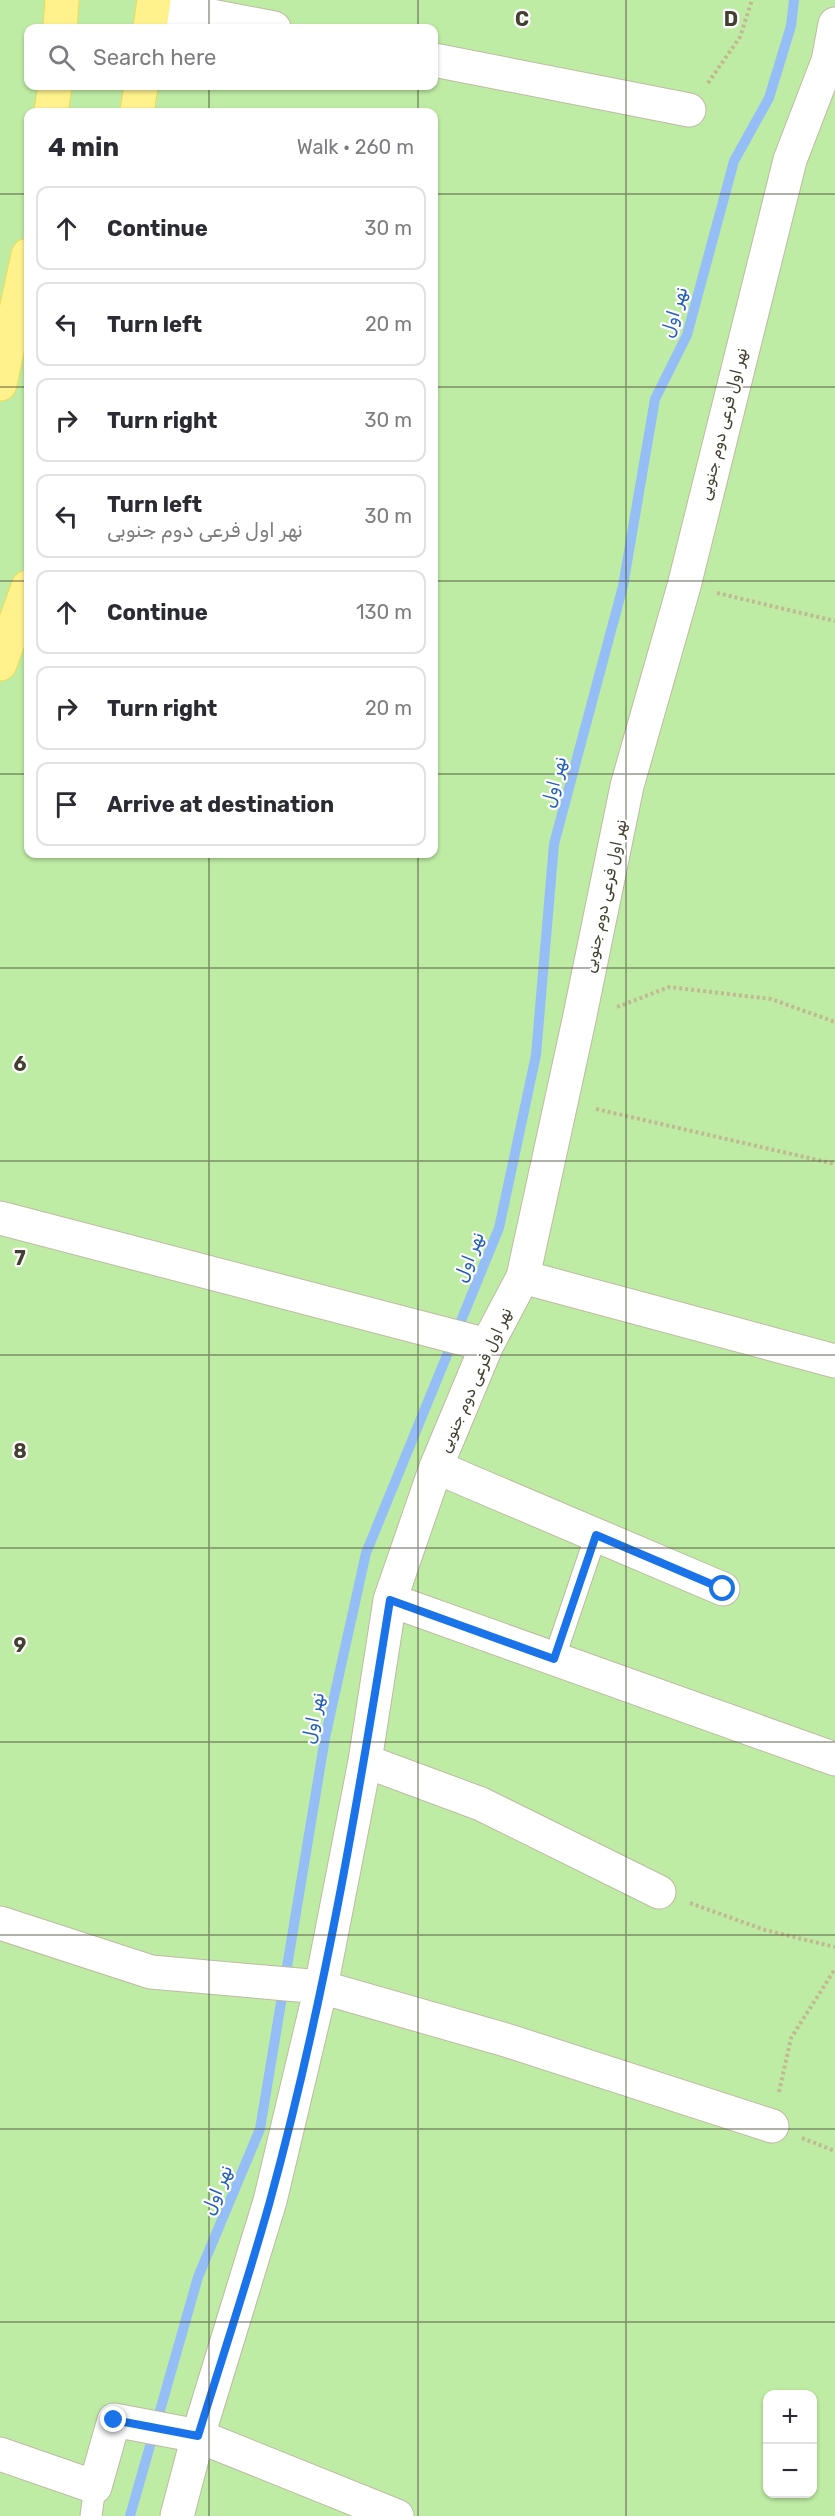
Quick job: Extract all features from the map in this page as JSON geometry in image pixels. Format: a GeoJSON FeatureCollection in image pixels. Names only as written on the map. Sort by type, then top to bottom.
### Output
{"type":"FeatureCollection","features":[{"type":"Feature","properties":{"kind":"main road"},"geometry":{"type":"LineString","coordinates":[[60,24],[62,0]]}},
{"type":"Feature","properties":{"kind":"main road"},"geometry":{"type":"LineString","coordinates":[[52,108],[54,90]]}},
{"type":"Feature","properties":{"kind":"main road"},"geometry":{"type":"LineString","coordinates":[[138,108],[140,90]]}},
{"type":"Feature","properties":{"kind":"main road"},"geometry":{"type":"LineString","coordinates":[[3,365],[24,273]]}},
{"type":"Feature","properties":{"kind":"main road"},"geometry":{"type":"LineString","coordinates":[[0,664],[24,598]]}},
{"type":"Feature","properties":{"kind":"street"},"geometry":{"type":"LineString","coordinates":[[153,11],[246,24]]}},
{"type":"Feature","properties":{"kind":"street","name":"نهر اول فرعی دوم جنوبی"},"geometry":{"type":"LineString","coordinates":[[177,2516],[188,2434],[270,2201],[311,1986],[365,1761],[390,1600],[480,1343],[523,1277],[627,786],[684,585],[790,160],[832,62],[835,24]]}},
{"type":"Feature","properties":{"kind":"street"},"geometry":{"type":"LineString","coordinates":[[438,61],[689,111]]}},
{"type":"Feature","properties":{"kind":"street"},"geometry":{"type":"LineString","coordinates":[[0,1218],[480,1343]]}},
{"type":"Feature","properties":{"kind":"street"},"geometry":{"type":"LineString","coordinates":[[523,1277],[835,1361]]}},
{"type":"Feature","properties":{"kind":"street"},"geometry":{"type":"LineString","coordinates":[[436,1467],[723,1589]]}},
{"type":"Feature","properties":{"kind":"street"},"geometry":{"type":"LineString","coordinates":[[390,1600],[835,1759]]}},
{"type":"Feature","properties":{"kind":"street"},"geometry":{"type":"LineString","coordinates":[[365,1761],[480,1804],[659,1892]]}},
{"type":"Feature","properties":{"kind":"street"},"geometry":{"type":"LineString","coordinates":[[0,1923],[151,1972],[311,1986],[508,2040],[772,2126]]}},
{"type":"Feature","properties":{"kind":"street"},"geometry":{"type":"LineString","coordinates":[[0,2454],[93,2501],[114,2420],[188,2434],[397,2516]]}},
{"type":"Feature","properties":{"kind":"lane"},"geometry":{"type":"LineString","coordinates":[[554,1659],[596,1535]]}},
{"type":"Feature","properties":{"kind":"path"},"geometry":{"type":"LineString","coordinates":[[689,111],[740,37],[752,0]]}},
{"type":"Feature","properties":{"kind":"path"},"geometry":{"type":"LineString","coordinates":[[684,585],[835,621]]}},
{"type":"Feature","properties":{"kind":"path"},"geometry":{"type":"LineString","coordinates":[[579,1020],[669,987],[771,999],[835,1022]]}},
{"type":"Feature","properties":{"kind":"path"},"geometry":{"type":"LineString","coordinates":[[562,1101],[835,1164]]}},
{"type":"Feature","properties":{"kind":"path"},"geometry":{"type":"LineString","coordinates":[[659,1892],[765,1930],[835,1947]]}},
{"type":"Feature","properties":{"kind":"path"},"geometry":{"type":"LineString","coordinates":[[835,1969],[791,2037],[772,2126],[835,2151]]}},
{"type":"Feature","properties":{"kind":"green space"},"geometry":{"type":"Polygon","coordinates":[[[0,0],[835,0],[835,2516],[0,2516],[0,0]]]}},
{"type":"Feature","properties":{"kind":"waterway","name":"نهر اول"},"geometry":{"type":"LineString","coordinates":[[130,2516],[198,2277],[260,2129],[325,1738],[366,1553],[499,1228],[536,1055],[554,844],[623,586],[655,399],[687,335],[734,161],[769,98],[791,26],[794,0]]}},
{"type":"Feature","properties":{"kind":"route"},"geometry":{"type":"LineString","coordinates":[[114,2420],[198,2436],[270,2201],[321,1987],[365,1761],[390,1600],[554,1659],[596,1535],[723,1589]]}}]}
